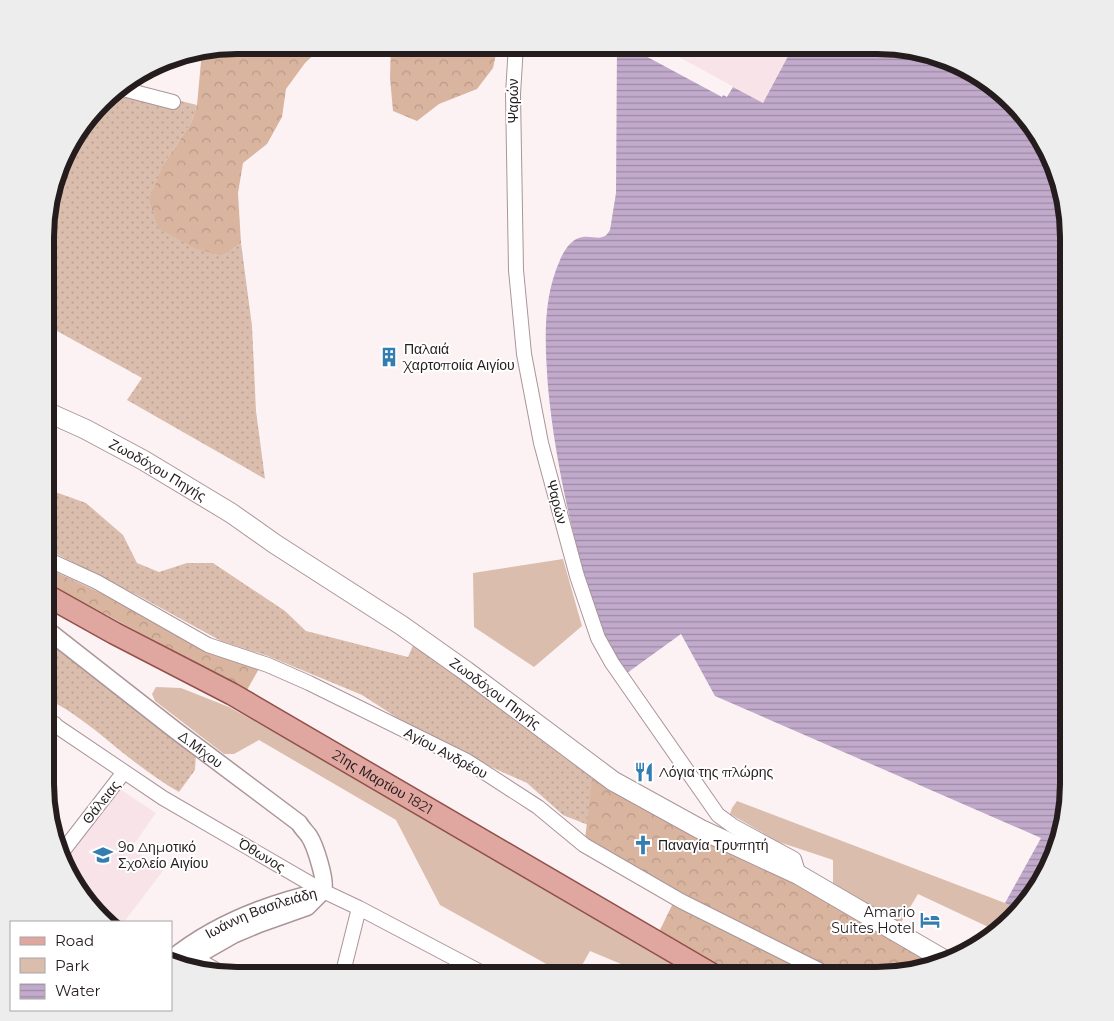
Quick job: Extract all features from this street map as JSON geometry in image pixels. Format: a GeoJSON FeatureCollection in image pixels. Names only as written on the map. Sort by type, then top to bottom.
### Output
{"type":"FeatureCollection","features":[{"type":"Feature","properties":{"kind":"main road","name":"Ζωοδόχου Πηγής"},"geometry":{"type":"LineString","coordinates":[[54,415],[143,460],[231,514],[408,630],[613,781],[700,829],[799,875],[939,957]]}},
{"type":"Feature","properties":{"kind":"main road","name":"21ης Μαρτίου 1821"},"geometry":{"type":"LineString","coordinates":[[54,599],[248,704],[701,967]]}},
{"type":"Feature","properties":{"kind":"street","name":"Ψαρών"},"geometry":{"type":"LineString","coordinates":[[515,54],[513,94],[515,236],[516,270],[524,354],[540,443],[591,620],[612,663],[718,815],[733,826],[794,859],[799,875]]}},
{"type":"Feature","properties":{"kind":"street"},"geometry":{"type":"LineString","coordinates":[[128,90],[173,102]]}},
{"type":"Feature","properties":{"kind":"street","name":"Αγίου Ανδρέου"},"geometry":{"type":"LineString","coordinates":[[54,562],[97,582],[208,645],[268,665],[309,683],[467,761],[538,807],[584,845],[681,901],[813,967]]}},
{"type":"Feature","properties":{"kind":"street","name":"Δ.Μίχου"},"geometry":{"type":"LineString","coordinates":[[54,635],[299,824],[310,837],[325,886],[323,891]]}},
{"type":"Feature","properties":{"kind":"street","name":"Όθωνος"},"geometry":{"type":"LineString","coordinates":[[54,725],[163,798],[323,891],[471,967]]}},
{"type":"Feature","properties":{"kind":"street","name":"Θάλειας"},"geometry":{"type":"LineString","coordinates":[[65,848],[124,772]]}},
{"type":"Feature","properties":{"kind":"street","name":"Ιωάννη Βασιλειάδη"},"geometry":{"type":"LineString","coordinates":[[184,958],[205,935],[252,913],[299,896],[323,891]]}},
{"type":"Feature","properties":{"kind":"street"},"geometry":{"type":"LineString","coordinates":[[344,967],[359,908]]}},
{"type":"Feature","properties":{"kind":"street"},"geometry":{"type":"LineString","coordinates":[[184,958],[197,963]]}},
{"type":"Feature","properties":{"kind":"shaded area"},"geometry":{"type":"Polygon","coordinates":[[[673,54],[789,54],[763,103],[673,54]]]}},
{"type":"Feature","properties":{"kind":"shaded area","name":"9ο Δημοτικό Σχολείο Αιγίου"},"geometry":{"type":"Polygon","coordinates":[[[117,787],[156,813],[130,850],[166,867],[125,921],[115,921],[99,905],[78,876],[68,853],[117,787]]]}},
{"type":"Feature","properties":{"kind":"green space"},"geometry":{"type":"Polygon","coordinates":[[[225,54],[314,54],[305,63],[286,89],[282,117],[267,144],[243,163],[238,193],[241,243],[223,256],[194,248],[158,228],[149,200],[163,165],[191,123],[197,105],[201,57],[225,54]]]}},
{"type":"Feature","properties":{"kind":"green space"},"geometry":{"type":"Polygon","coordinates":[[[391,54],[496,54],[493,68],[477,89],[439,104],[417,121],[393,111],[390,78],[391,54]]]}},
{"type":"Feature","properties":{"kind":"green space"},"geometry":{"type":"Polygon","coordinates":[[[130,88],[197,105],[191,123],[163,165],[223,256],[241,243],[252,326],[256,411],[265,479],[127,400],[142,378],[54,329],[54,225],[57,201],[63,178],[78,145],[92,125],[107,107],[130,88]]]}},
{"type":"Feature","properties":{"kind":"green space"},"geometry":{"type":"Polygon","coordinates":[[[54,492],[86,503],[123,535],[137,563],[159,572],[187,563],[213,563],[285,611],[306,631],[408,657],[414,643],[601,780],[593,827],[563,815],[527,783],[489,766],[396,717],[362,695],[268,656],[221,641],[54,553],[54,492]]]}},
{"type":"Feature","properties":{"kind":"green space"},"geometry":{"type":"Polygon","coordinates":[[[563,559],[582,626],[534,667],[474,627],[473,573],[563,559]]]}},
{"type":"Feature","properties":{"kind":"green space"},"geometry":{"type":"Polygon","coordinates":[[[54,571],[260,667],[247,690],[54,587],[54,571]]]}},
{"type":"Feature","properties":{"kind":"green space"},"geometry":{"type":"Polygon","coordinates":[[[54,643],[196,753],[195,770],[179,792],[146,771],[78,717],[54,703],[54,643]]]}},
{"type":"Feature","properties":{"kind":"green space"},"geometry":{"type":"Polygon","coordinates":[[[156,687],[181,688],[229,707],[417,812],[682,967],[628,967],[590,951],[581,967],[552,967],[440,905],[396,820],[259,740],[234,754],[224,754],[155,701],[152,694],[156,687]]]}},
{"type":"Feature","properties":{"kind":"green space"},"geometry":{"type":"Polygon","coordinates":[[[593,774],[793,879],[932,959],[889,967],[713,967],[659,932],[678,893],[585,839],[593,774]]]}},
{"type":"Feature","properties":{"kind":"green space"},"geometry":{"type":"Polygon","coordinates":[[[737,801],[1013,907],[990,928],[918,894],[899,926],[833,887],[833,860],[779,842],[730,814],[737,801]]]}},
{"type":"Feature","properties":{"kind":"water"},"geometry":{"type":"Polygon","coordinates":[[[617,54],[642,54],[722,97],[723,95],[727,97],[733,87],[763,103],[789,54],[889,54],[913,57],[936,63],[969,78],[989,92],[1015,116],[1036,145],[1051,178],[1057,201],[1060,225],[1060,796],[1057,820],[1051,843],[1036,876],[1013,907],[1005,903],[1041,838],[715,696],[681,634],[627,673],[614,653],[602,631],[591,599],[567,505],[559,466],[548,387],[546,322],[550,291],[562,256],[572,242],[579,238],[598,238],[607,234],[610,230],[616,193],[617,54]]]}},
{"type":"Feature","properties":{"kind":"place","name":"Παλαιά Χαρτοποιία Αιγίου"},"geometry":{"type":"Point","coordinates":[389,357]}},
{"type":"Feature","properties":{"kind":"place","name":"Λόγια της πλώρης"},"geometry":{"type":"Point","coordinates":[644,772]}},
{"type":"Feature","properties":{"kind":"place","name":"Παναγία Τρυπητή"},"geometry":{"type":"Point","coordinates":[643,845]}},
{"type":"Feature","properties":{"kind":"place","name":"9ο Δημοτικό Σχολείο Αιγίου"},"geometry":{"type":"Point","coordinates":[103,855]}},
{"type":"Feature","properties":{"kind":"place","name":"Amario Suites Hotel"},"geometry":{"type":"Point","coordinates":[930,920]}}]}
